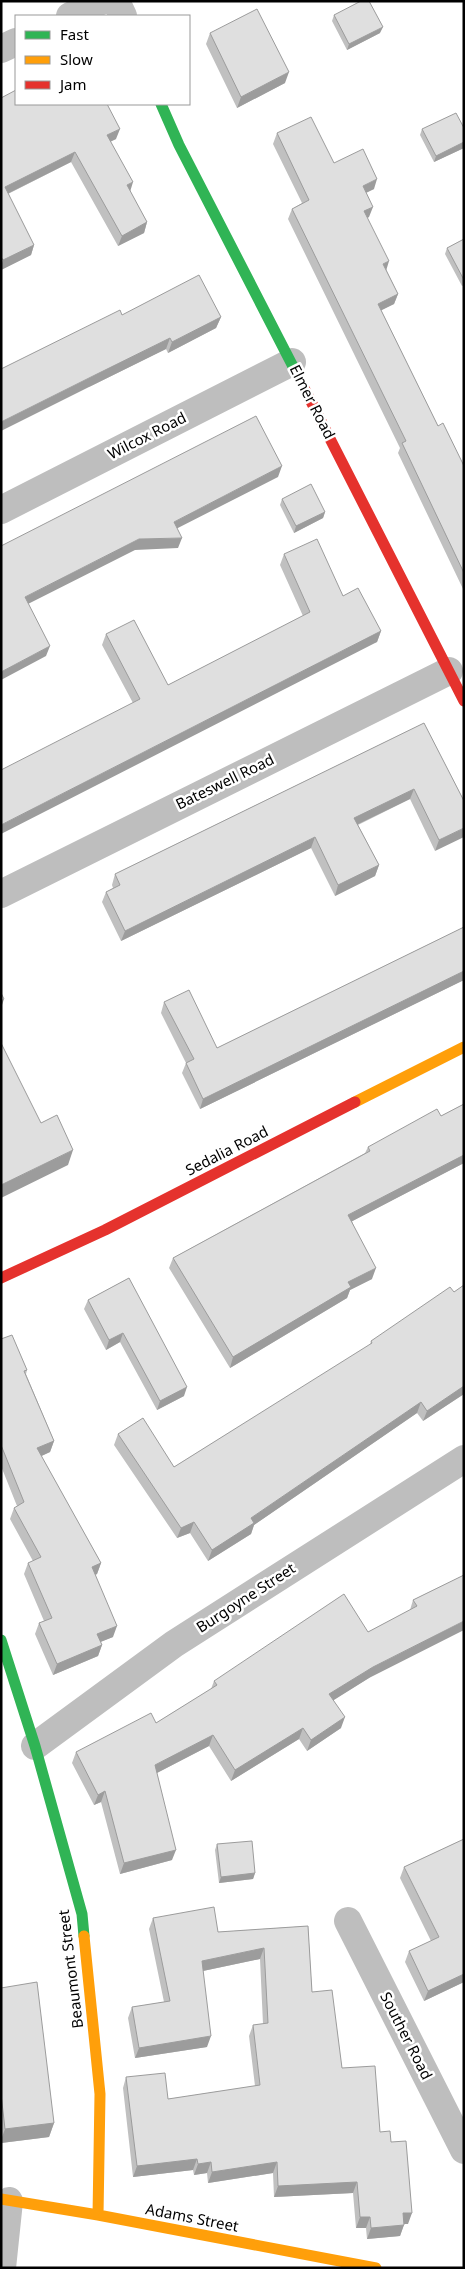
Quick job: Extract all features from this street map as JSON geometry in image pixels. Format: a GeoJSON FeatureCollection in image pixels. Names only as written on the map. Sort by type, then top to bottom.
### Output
{"type":"FeatureCollection","features":[{"type":"Feature","properties":{"kind":"street"},"geometry":{"type":"LineString","coordinates":[[72,15],[101,1]]}},
{"type":"Feature","properties":{"kind":"street"},"geometry":{"type":"LineString","coordinates":[[116,1],[123,15]]}},
{"type":"Feature","properties":{"kind":"street"},"geometry":{"type":"LineString","coordinates":[[1,49],[15,42]]}},
{"type":"Feature","properties":{"kind":"street","name":"Elmer Road"},"geometry":{"type":"LineString","coordinates":[[161,105],[179,145],[292,362],[464,701]]}},
{"type":"Feature","properties":{"kind":"street","name":"Wilcox Road"},"geometry":{"type":"LineString","coordinates":[[1,510],[292,362]]}},
{"type":"Feature","properties":{"kind":"street","name":"Bateswell Road"},"geometry":{"type":"LineString","coordinates":[[1,894],[449,671]]}},
{"type":"Feature","properties":{"kind":"street","name":"Sedalia Road"},"geometry":{"type":"LineString","coordinates":[[1,1278],[105,1230],[464,1047]]}},
{"type":"Feature","properties":{"kind":"street","name":"Burgoyne Street"},"geometry":{"type":"LineString","coordinates":[[35,1746],[174,1644],[464,1459]]}},
{"type":"Feature","properties":{"kind":"street","name":"Beaumont Street"},"geometry":{"type":"LineString","coordinates":[[1,1640],[35,1746],[82,1914],[100,2094],[98,2215]]}},
{"type":"Feature","properties":{"kind":"street","name":"Souther Road"},"geometry":{"type":"LineString","coordinates":[[348,1921],[464,2150]]}},
{"type":"Feature","properties":{"kind":"street"},"geometry":{"type":"LineString","coordinates":[[2,2268],[5,2200]]}},
{"type":"Feature","properties":{"kind":"street","name":"Adams Street"},"geometry":{"type":"LineString","coordinates":[[5,2200],[98,2215],[368,2267]]}},
{"type":"Feature","properties":{"kind":"building"},"geometry":{"type":"Polygon","coordinates":[[[361,1],[369,1],[383,27],[349,44],[334,15],[361,1]]]}},
{"type":"Feature","properties":{"kind":"building"},"geometry":{"type":"Polygon","coordinates":[[[257,9],[289,72],[241,97],[210,33],[257,9]]]}},
{"type":"Feature","properties":{"kind":"building"},"geometry":{"type":"Polygon","coordinates":[[[15,91],[15,105],[108,105],[120,129],[107,135],[133,182],[127,185],[147,222],[122,236],[75,152],[5,187],[34,245],[3,260],[1,257],[1,98],[15,91]]]}},
{"type":"Feature","properties":{"kind":"building"},"geometry":{"type":"Polygon","coordinates":[[[456,113],[464,128],[464,142],[436,156],[422,129],[456,113]]]}},
{"type":"Feature","properties":{"kind":"building"},"geometry":{"type":"Polygon","coordinates":[[[311,117],[334,163],[363,149],[377,179],[363,186],[373,207],[364,211],[389,261],[383,264],[398,294],[378,304],[438,426],[443,423],[464,466],[464,573],[402,443],[406,441],[292,209],[309,200],[277,133],[311,117]]]}},
{"type":"Feature","properties":{"kind":"building"},"geometry":{"type":"Polygon","coordinates":[[[464,239],[464,280],[447,248],[464,239]]]}},
{"type":"Feature","properties":{"kind":"building"},"geometry":{"type":"Polygon","coordinates":[[[199,275],[221,317],[172,342],[170,338],[1,422],[1,369],[120,310],[122,315],[199,275]]]}},
{"type":"Feature","properties":{"kind":"building"},"geometry":{"type":"Polygon","coordinates":[[[256,416],[282,466],[174,522],[182,538],[139,539],[25,597],[50,646],[1,672],[1,546],[256,416]]]}},
{"type":"Feature","properties":{"kind":"building"},"geometry":{"type":"Polygon","coordinates":[[[311,484],[325,512],[296,526],[282,499],[311,484]]]}},
{"type":"Feature","properties":{"kind":"building"},"geometry":{"type":"Polygon","coordinates":[[[317,539],[343,596],[358,588],[381,631],[1,825],[1,770],[140,699],[106,634],[134,620],[168,685],[310,612],[284,554],[317,539]]]}},
{"type":"Feature","properties":{"kind":"building"},"geometry":{"type":"Polygon","coordinates":[[[424,723],[464,801],[464,828],[439,840],[414,789],[354,818],[379,865],[338,885],[315,837],[125,931],[106,892],[120,885],[115,874],[424,723]]]}},
{"type":"Feature","properties":{"kind":"building"},"geometry":{"type":"Polygon","coordinates":[[[464,927],[464,971],[203,1099],[186,1063],[194,1059],[164,1002],[189,990],[217,1048],[464,927]]]}},
{"type":"Feature","properties":{"kind":"building"},"geometry":{"type":"Polygon","coordinates":[[[1,1043],[41,1123],[57,1115],[73,1150],[1,1185],[1,1043]]]}},
{"type":"Feature","properties":{"kind":"building"},"geometry":{"type":"Polygon","coordinates":[[[464,1104],[464,1155],[348,1215],[376,1268],[348,1282],[351,1287],[233,1357],[173,1258],[370,1151],[368,1147],[437,1109],[441,1116],[464,1104]]]}},
{"type":"Feature","properties":{"kind":"building"},"geometry":{"type":"Polygon","coordinates":[[[129,1278],[187,1387],[160,1401],[123,1333],[109,1340],[88,1300],[129,1278]]]}},
{"type":"Feature","properties":{"kind":"building"},"geometry":{"type":"Polygon","coordinates":[[[464,1285],[464,1386],[427,1411],[421,1402],[251,1518],[254,1523],[212,1550],[194,1522],[181,1528],[118,1434],[143,1418],[174,1467],[372,1343],[371,1341],[450,1287],[454,1292],[464,1285]]]}},
{"type":"Feature","properties":{"kind":"building"},"geometry":{"type":"Polygon","coordinates":[[[12,1335],[27,1370],[24,1371],[54,1441],[37,1448],[101,1563],[92,1567],[117,1626],[97,1634],[102,1645],[57,1664],[39,1623],[52,1618],[28,1563],[41,1557],[14,1508],[24,1502],[1,1445],[1,1339],[12,1335]]]}},
{"type":"Feature","properties":{"kind":"building"},"geometry":{"type":"Polygon","coordinates":[[[464,1575],[464,1621],[373,1667],[329,1694],[345,1717],[311,1740],[303,1728],[235,1770],[213,1735],[155,1765],[176,1850],[124,1863],[105,1791],[98,1795],[76,1752],[151,1713],[156,1723],[217,1685],[214,1681],[344,1594],[368,1632],[417,1606],[413,1600],[464,1575]]]}},
{"type":"Feature","properties":{"kind":"building"},"geometry":{"type":"Polygon","coordinates":[[[464,1839],[464,1974],[428,1991],[409,1951],[439,1937],[404,1867],[464,1839]]]}},
{"type":"Feature","properties":{"kind":"building"},"geometry":{"type":"Polygon","coordinates":[[[252,1841],[255,1873],[221,1877],[217,1844],[252,1841]]]}},
{"type":"Feature","properties":{"kind":"building"},"geometry":{"type":"Polygon","coordinates":[[[214,1907],[218,1932],[308,1926],[312,1992],[332,1990],[342,2068],[375,2066],[380,2132],[390,2131],[391,2142],[406,2141],[412,2213],[403,2213],[404,2225],[371,2228],[370,2217],[360,2217],[357,2182],[278,2186],[277,2162],[212,2172],[211,2162],[198,2164],[197,2159],[137,2166],[126,2077],[165,2073],[168,2099],[260,2085],[253,2025],[268,2023],[264,1948],[202,1961],[211,2036],[139,2048],[132,2007],[170,2001],[153,1918],[214,1907]]]}},
{"type":"Feature","properties":{"kind":"building"},"geometry":{"type":"Polygon","coordinates":[[[37,1982],[54,2123],[5,2129],[1,2094],[1,1988],[37,1982]]]}},
{"type":"Feature","properties":{"kind":"traffic: fast"},"geometry":{"type":"LineString","coordinates":[[161,105],[179,145],[301,382]]}},
{"type":"Feature","properties":{"kind":"traffic: fast"},"geometry":{"type":"LineString","coordinates":[[1,1640],[35,1746],[82,1914],[84,1936]]}},
{"type":"Feature","properties":{"kind":"traffic: slow"},"geometry":{"type":"LineString","coordinates":[[355,1102],[464,1047]]}},
{"type":"Feature","properties":{"kind":"traffic: slow"},"geometry":{"type":"LineString","coordinates":[[84,1936],[100,2094],[98,2215]]}},
{"type":"Feature","properties":{"kind":"traffic: slow"},"geometry":{"type":"LineString","coordinates":[[1,2199],[98,2215],[376,2268]]}},
{"type":"Feature","properties":{"kind":"traffic: jam"},"geometry":{"type":"LineString","coordinates":[[301,382],[464,701]]}},
{"type":"Feature","properties":{"kind":"traffic: jam"},"geometry":{"type":"LineString","coordinates":[[1,1278],[105,1230],[355,1102]]}}]}
